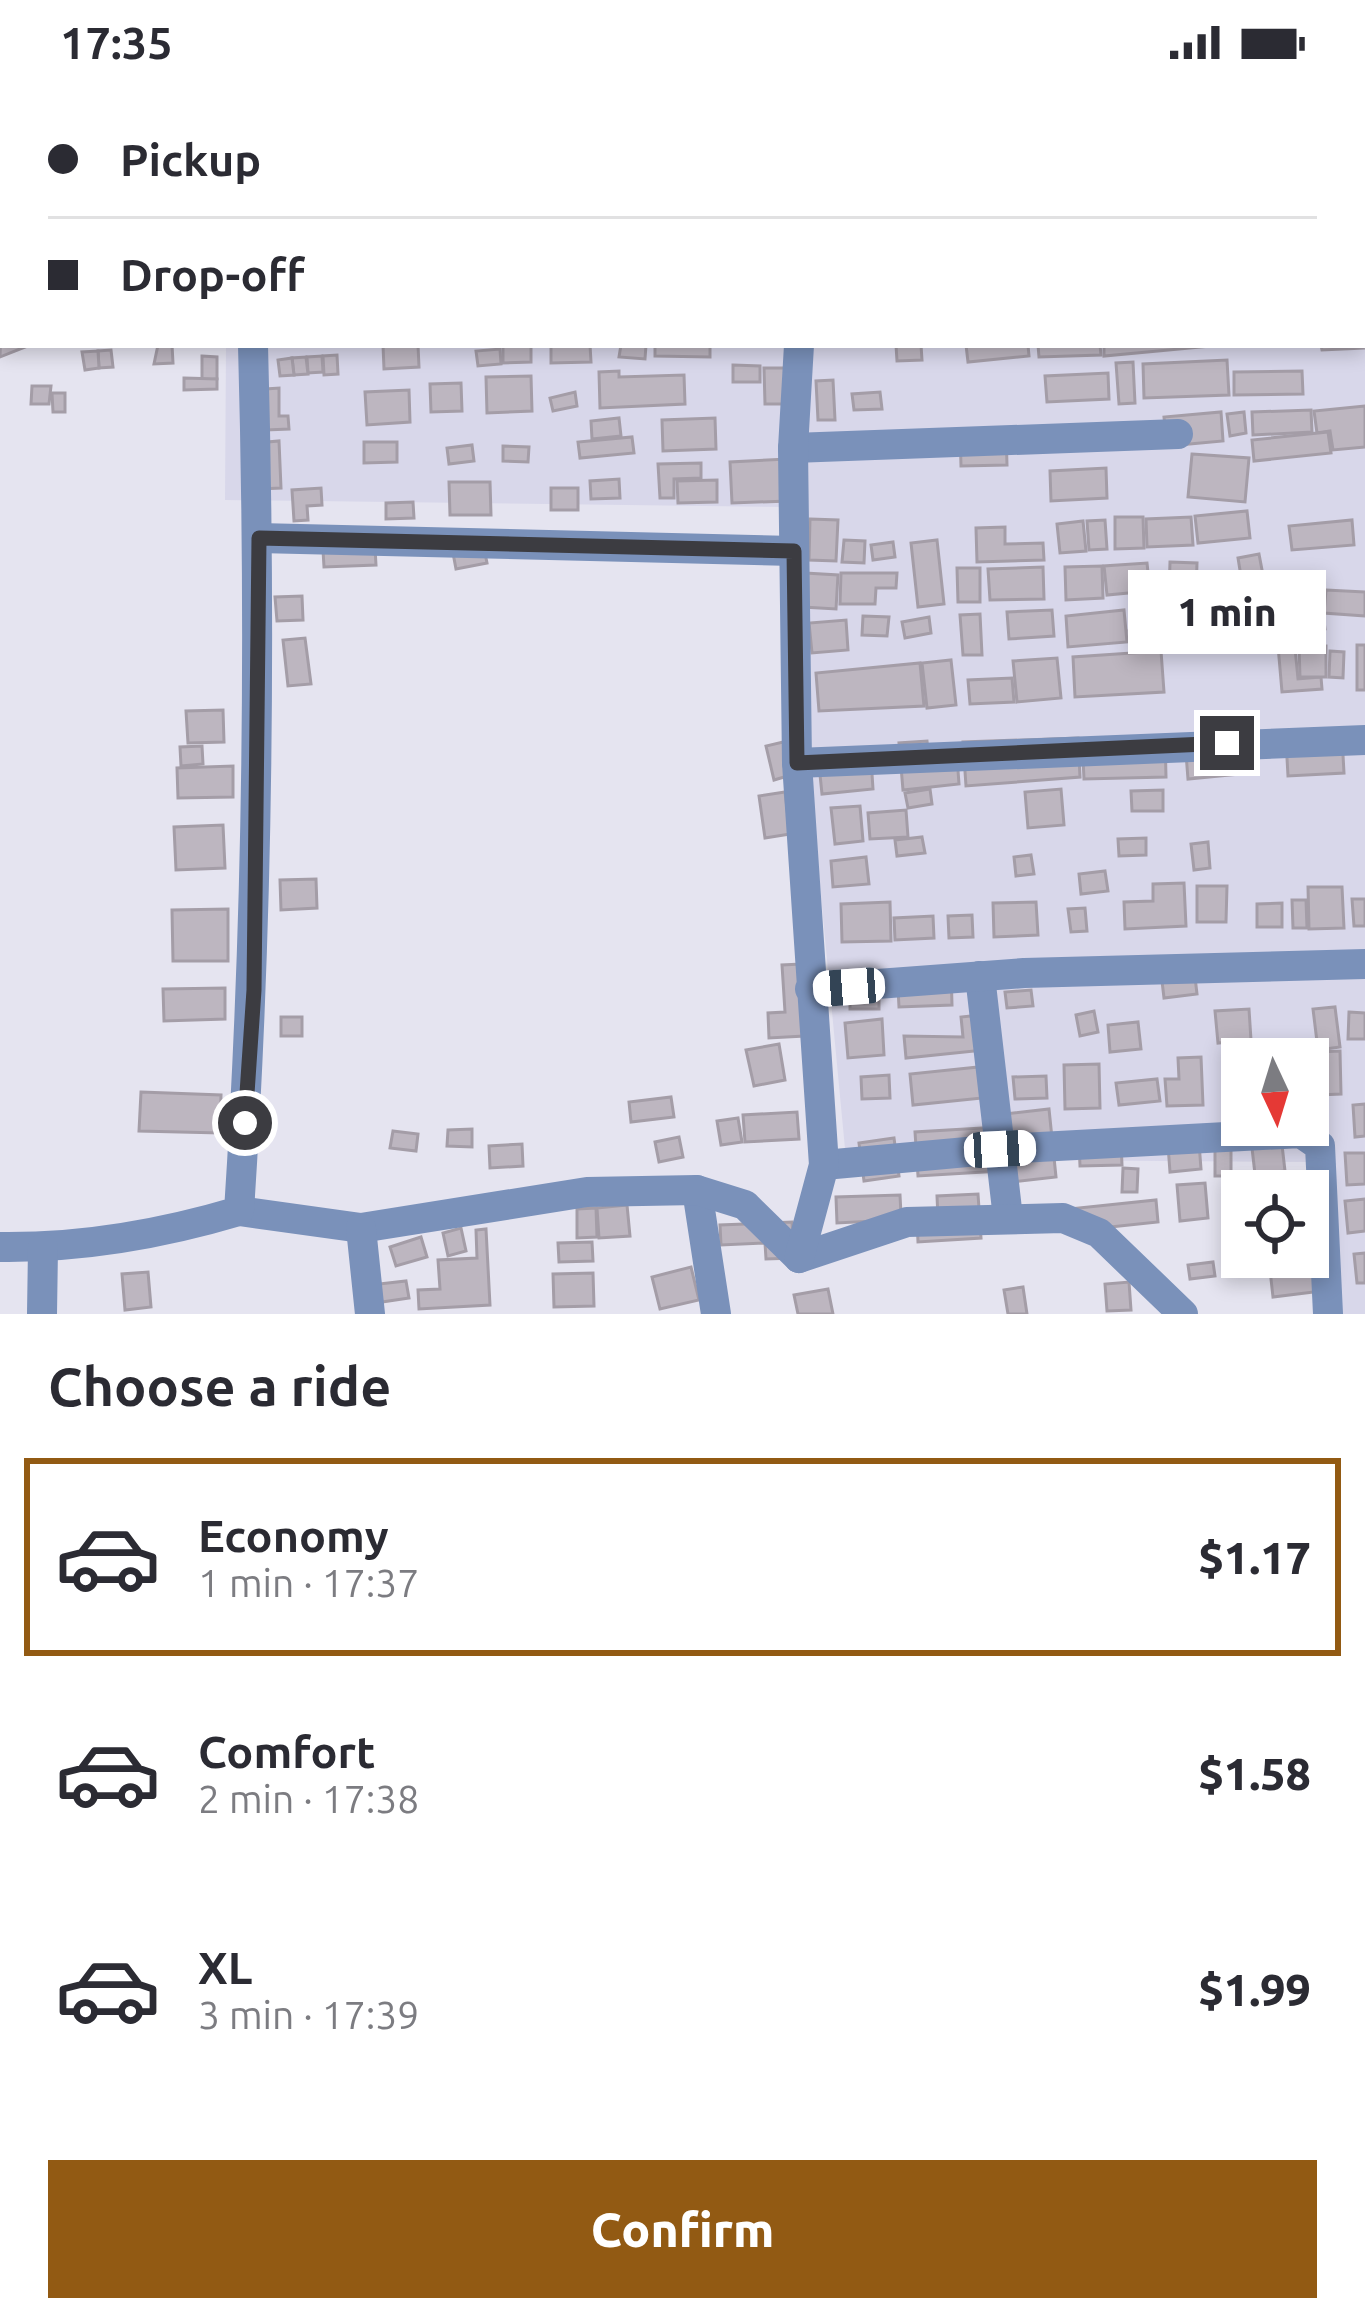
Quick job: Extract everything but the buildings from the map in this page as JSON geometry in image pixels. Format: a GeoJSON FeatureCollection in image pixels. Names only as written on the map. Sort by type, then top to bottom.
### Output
{"type":"FeatureCollection","features":[{"type":"Feature","properties":{"kind":"street"},"geometry":{"type":"LineString","coordinates":[[239,1211],[254,990],[259,538],[253,348]]}},
{"type":"Feature","properties":{"kind":"street"},"geometry":{"type":"LineString","coordinates":[[799,348],[793,448],[797,763],[824,1165],[799,1258]]}},
{"type":"Feature","properties":{"kind":"street"},"geometry":{"type":"LineString","coordinates":[[793,448],[1178,434]]}},
{"type":"Feature","properties":{"kind":"street"},"geometry":{"type":"LineString","coordinates":[[259,538],[794,551]]}},
{"type":"Feature","properties":{"kind":"street"},"geometry":{"type":"LineString","coordinates":[[797,763],[1365,740]]}},
{"type":"Feature","properties":{"kind":"street"},"geometry":{"type":"LineString","coordinates":[[810,989],[980,976],[1365,964]]}},
{"type":"Feature","properties":{"kind":"street"},"geometry":{"type":"LineString","coordinates":[[980,976],[1008,1219]]}},
{"type":"Feature","properties":{"kind":"street"},"geometry":{"type":"LineString","coordinates":[[824,1165],[1000,1149],[1301,1133],[1320,1146],[1328,1314]]}},
{"type":"Feature","properties":{"kind":"street"},"geometry":{"type":"LineString","coordinates":[[0,1247],[43,1248],[186,1227],[239,1211],[361,1228],[587,1192],[697,1190],[746,1205],[799,1258]]}},
{"type":"Feature","properties":{"kind":"street"},"geometry":{"type":"LineString","coordinates":[[697,1190],[716,1314]]}},
{"type":"Feature","properties":{"kind":"street"},"geometry":{"type":"LineString","coordinates":[[799,1258],[907,1222],[1063,1218],[1082,1223],[1183,1314]]}},
{"type":"Feature","properties":{"kind":"street"},"geometry":{"type":"LineString","coordinates":[[361,1228],[370,1314]]}},
{"type":"Feature","properties":{"kind":"street"},"geometry":{"type":"LineString","coordinates":[[42,1314],[43,1248]]}},
{"type":"Feature","properties":{"kind":"shaded area"},"geometry":{"type":"Polygon","coordinates":[[[226,348],[1365,348],[1365,1314],[1336,1314],[1329,1170],[1323,1170],[1322,1162],[846,1159],[784,507],[225,500],[226,348]]]}},
{"type":"Feature","properties":{"kind":"route"},"geometry":{"type":"LineString","coordinates":[[245,1123],[254,990],[259,538],[794,551],[797,763],[1227,743]]}}]}
